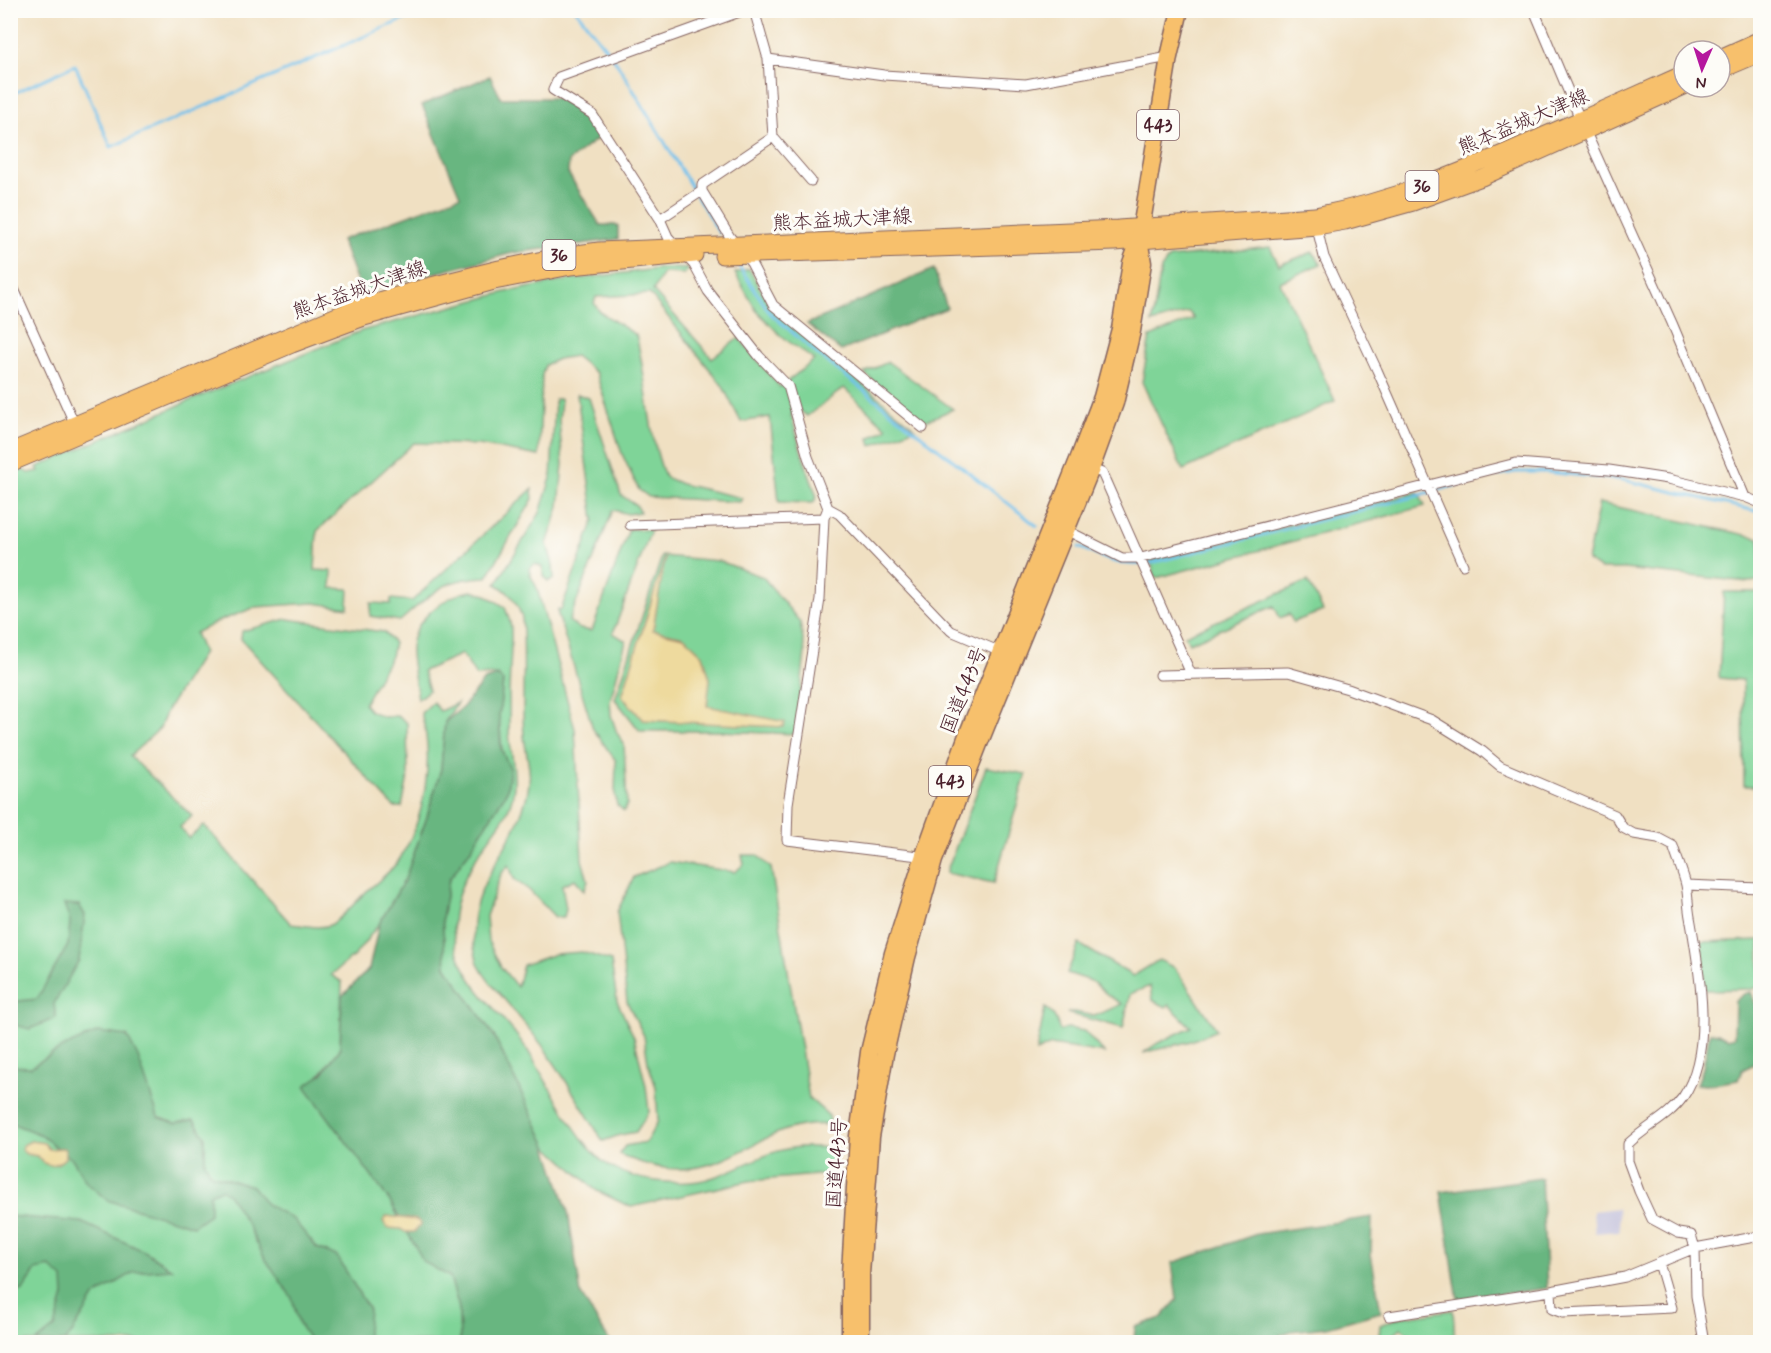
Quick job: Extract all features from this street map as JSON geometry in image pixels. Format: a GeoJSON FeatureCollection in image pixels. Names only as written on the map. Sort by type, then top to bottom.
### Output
{"type":"FeatureCollection","features":[{"type":"Feature","properties":{"kind":"highway","name":"国道443号"},"geometry":{"type":"LineString","coordinates":[[850,1342],[850,1273],[858,1136],[869,1052],[893,953],[1102,396],[1116,347],[1131,263],[1141,233],[1169,57],[1180,10]]}},
{"type":"Feature","properties":{"kind":"highway","name":"国道443号"},"geometry":{"type":"LineString","coordinates":[[1007,654],[1066,530],[1115,403],[1132,331],[1143,263],[1141,233]]}},
{"type":"Feature","properties":{"kind":"highway","name":"国道443号"},"geometry":{"type":"LineString","coordinates":[[861,1342],[861,1274],[871,1137],[887,1043],[929,858]]}},
{"type":"Feature","properties":{"kind":"main road"},"geometry":{"type":"LineString","coordinates":[[1732,52],[1761,39]]}},
{"type":"Feature","properties":{"kind":"main road"},"geometry":{"type":"LineString","coordinates":[[1732,66],[1761,54]]}},
{"type":"Feature","properties":{"kind":"main road","name":"熊本益城大津線"},"geometry":{"type":"LineString","coordinates":[[10,452],[77,430],[364,318],[506,279],[592,264],[681,251],[1115,243],[1141,233],[1316,221],[1345,222],[1413,203],[1482,178],[1672,79]]}},
{"type":"Feature","properties":{"kind":"main road","name":"熊本益城大津線"},"geometry":{"type":"LineString","coordinates":[[1583,125],[1672,92]]}},
{"type":"Feature","properties":{"kind":"main road","name":"熊本益城大津線"},"geometry":{"type":"LineString","coordinates":[[10,464],[77,430]]}},
{"type":"Feature","properties":{"kind":"street"},"geometry":{"type":"LineString","coordinates":[[745,10],[559,77],[553,90],[592,114],[660,219],[668,237],[694,264],[708,291],[759,356],[788,386],[808,457],[828,508],[839,514],[951,631],[1007,654]]}},
{"type":"Feature","properties":{"kind":"street"},"geometry":{"type":"LineString","coordinates":[[754,10],[768,59],[773,136],[811,181]]}},
{"type":"Feature","properties":{"kind":"street"},"geometry":{"type":"LineString","coordinates":[[1534,10],[1672,323],[1745,497]]}},
{"type":"Feature","properties":{"kind":"street"},"geometry":{"type":"LineString","coordinates":[[768,59],[884,75],[1026,84],[1169,57]]}},
{"type":"Feature","properties":{"kind":"street"},"geometry":{"type":"LineString","coordinates":[[660,219],[698,194],[702,185],[773,136]]}},
{"type":"Feature","properties":{"kind":"street"},"geometry":{"type":"LineString","coordinates":[[698,194],[751,263],[773,305],[923,428]]}},
{"type":"Feature","properties":{"kind":"street"},"geometry":{"type":"LineString","coordinates":[[1316,221],[1324,257],[1377,370],[1463,565]]}},
{"type":"Feature","properties":{"kind":"street"},"geometry":{"type":"LineString","coordinates":[[10,280],[77,430]]}},
{"type":"Feature","properties":{"kind":"street"},"geometry":{"type":"LineString","coordinates":[[1066,530],[1122,558],[1143,563],[1429,490],[1507,465],[1535,463],[1620,471],[1668,479],[1745,497],[1761,503]]}},
{"type":"Feature","properties":{"kind":"street"},"geometry":{"type":"LineString","coordinates":[[1091,469],[1102,473],[1191,674]]}},
{"type":"Feature","properties":{"kind":"street"},"geometry":{"type":"LineString","coordinates":[[828,508],[824,519],[820,599],[788,804],[787,840],[929,858]]}},
{"type":"Feature","properties":{"kind":"street"},"geometry":{"type":"LineString","coordinates":[[630,525],[824,519]]}},
{"type":"Feature","properties":{"kind":"street"},"geometry":{"type":"LineString","coordinates":[[1160,675],[1288,672],[1348,689],[1432,720],[1482,751],[1500,766],[1615,815],[1623,828],[1634,834],[1658,838],[1673,846],[1686,885],[1696,945],[1702,1028],[1701,1050],[1695,1075],[1685,1095],[1674,1110],[1628,1144],[1628,1161],[1652,1219],[1678,1233],[1690,1235],[1695,1248],[1696,1296],[1704,1342]]}},
{"type":"Feature","properties":{"kind":"street"},"geometry":{"type":"LineString","coordinates":[[1686,885],[1761,888]]}},
{"type":"Feature","properties":{"kind":"street"},"geometry":{"type":"LineString","coordinates":[[1389,1316],[1551,1291],[1624,1277],[1695,1248],[1761,1236]]}},
{"type":"Feature","properties":{"kind":"street"},"geometry":{"type":"LineString","coordinates":[[1551,1291],[1552,1309],[1563,1313],[1672,1308],[1659,1263]]}},
{"type":"Feature","properties":{"kind":"shaded area"},"geometry":{"type":"Polygon","coordinates":[[[1618,1208],[1620,1231],[1595,1233],[1593,1211],[1618,1208]]]}},
{"type":"Feature","properties":{"kind":"green space"},"geometry":{"type":"Polygon","coordinates":[[[490,76],[501,98],[557,98],[589,115],[602,135],[569,161],[568,173],[600,225],[618,225],[618,239],[513,253],[361,292],[341,240],[460,196],[422,105],[490,76]]]}},
{"type":"Feature","properties":{"kind":"green space"},"geometry":{"type":"Polygon","coordinates":[[[1270,247],[1279,265],[1313,252],[1321,264],[1280,282],[1335,401],[1183,470],[1142,382],[1150,337],[1194,319],[1189,312],[1152,323],[1161,269],[1169,258],[1270,247]]]}},
{"type":"Feature","properties":{"kind":"green space"},"geometry":{"type":"Polygon","coordinates":[[[664,268],[689,269],[684,274],[663,273],[653,291],[712,358],[739,338],[780,387],[814,360],[781,336],[756,310],[735,273],[749,269],[772,309],[915,428],[871,446],[869,438],[887,428],[844,388],[807,416],[799,410],[791,415],[817,497],[813,503],[779,502],[770,417],[741,422],[722,385],[650,294],[596,297],[594,303],[600,312],[636,335],[651,425],[665,477],[681,484],[742,498],[740,502],[649,497],[639,490],[622,454],[596,373],[575,356],[558,359],[545,365],[542,375],[539,456],[479,445],[414,443],[317,531],[315,570],[332,571],[331,588],[349,589],[348,608],[314,603],[256,607],[195,633],[203,653],[167,710],[160,728],[130,756],[192,816],[180,827],[189,838],[204,825],[291,924],[323,927],[341,917],[399,860],[415,826],[425,788],[427,749],[421,713],[433,702],[440,711],[457,703],[445,722],[441,769],[405,879],[379,924],[355,955],[331,975],[342,982],[340,1049],[318,1077],[450,1277],[459,1308],[460,1342],[11,1342],[10,475],[23,470],[29,473],[39,471],[37,467],[191,400],[361,331],[506,292],[569,280],[664,268]]]}},
{"type":"Feature","properties":{"kind":"green space"},"geometry":{"type":"Polygon","coordinates":[[[934,269],[947,308],[841,351],[807,324],[934,269]]]}},
{"type":"Feature","properties":{"kind":"green space"},"geometry":{"type":"Polygon","coordinates":[[[888,362],[953,409],[926,421],[917,417],[864,373],[888,362]]]}},
{"type":"Feature","properties":{"kind":"green space"},"geometry":{"type":"Polygon","coordinates":[[[577,394],[589,398],[621,495],[637,506],[640,512],[628,514],[613,510],[569,621],[580,629],[592,631],[629,529],[651,530],[613,633],[626,641],[610,701],[611,715],[617,733],[624,744],[627,804],[624,811],[617,805],[615,794],[616,761],[593,729],[558,615],[558,609],[561,610],[594,520],[577,394]]]}},
{"type":"Feature","properties":{"kind":"green space"},"geometry":{"type":"Polygon","coordinates":[[[555,399],[561,399],[559,421],[563,464],[559,507],[547,544],[554,579],[548,581],[542,567],[535,564],[530,568],[530,574],[537,588],[575,729],[582,860],[588,880],[584,891],[575,879],[562,885],[566,909],[564,917],[555,917],[529,890],[514,879],[509,865],[501,874],[486,916],[488,941],[501,967],[517,987],[523,965],[555,954],[582,952],[611,961],[617,1001],[634,1037],[646,1086],[649,1112],[636,1132],[603,1141],[542,1045],[484,975],[478,963],[473,938],[474,915],[480,894],[512,834],[528,790],[529,770],[523,721],[522,618],[513,598],[496,584],[540,513],[551,478],[555,399]]]}},
{"type":"Feature","properties":{"kind":"green space"},"geometry":{"type":"Polygon","coordinates":[[[532,489],[533,499],[487,577],[459,580],[448,584],[430,595],[400,621],[370,616],[371,603],[391,604],[391,599],[412,601],[532,489]]]}},
{"type":"Feature","properties":{"kind":"green space"},"geometry":{"type":"Polygon","coordinates":[[[1418,492],[1425,506],[1156,578],[1150,560],[1418,492]]]}},
{"type":"Feature","properties":{"kind":"green space"},"geometry":{"type":"Polygon","coordinates":[[[1599,503],[1760,538],[1760,581],[1748,582],[1624,569],[1600,569],[1587,561],[1599,503]]]}},
{"type":"Feature","properties":{"kind":"green space"},"geometry":{"type":"Polygon","coordinates":[[[662,556],[719,561],[763,577],[800,622],[805,652],[796,734],[640,731],[615,699],[662,556]]]}},
{"type":"Feature","properties":{"kind":"green space"},"geometry":{"type":"Polygon","coordinates":[[[1308,581],[1323,611],[1293,622],[1289,614],[1280,618],[1274,606],[1189,643],[1185,635],[1308,581]]]}},
{"type":"Feature","properties":{"kind":"green space"},"geometry":{"type":"Polygon","coordinates":[[[472,591],[486,595],[505,607],[510,624],[509,731],[514,781],[508,810],[478,854],[459,892],[454,934],[456,948],[469,977],[519,1038],[584,1141],[595,1154],[616,1170],[643,1179],[688,1182],[714,1177],[774,1152],[799,1147],[821,1147],[834,1150],[836,1167],[827,1168],[827,1174],[749,1181],[631,1207],[597,1191],[547,1146],[494,1036],[446,966],[442,918],[449,879],[469,852],[507,791],[510,768],[502,751],[499,716],[503,681],[498,675],[476,676],[462,654],[423,671],[429,690],[418,699],[411,647],[418,627],[433,610],[452,597],[472,591]]]}},
{"type":"Feature","properties":{"kind":"green space"},"geometry":{"type":"Polygon","coordinates":[[[1724,592],[1760,592],[1760,786],[1744,786],[1743,680],[1719,678],[1724,592]]]}},
{"type":"Feature","properties":{"kind":"green space"},"geometry":{"type":"Polygon","coordinates":[[[287,619],[384,632],[394,643],[391,656],[364,704],[370,711],[383,717],[397,716],[407,723],[408,777],[402,807],[394,807],[241,639],[242,631],[287,619]]]}},
{"type":"Feature","properties":{"kind":"green space"},"geometry":{"type":"Polygon","coordinates":[[[498,676],[503,681],[499,716],[501,749],[510,768],[507,791],[469,852],[449,879],[442,918],[446,966],[494,1036],[547,1146],[568,1212],[581,1295],[610,1342],[460,1342],[459,1308],[450,1277],[424,1262],[389,1200],[305,1086],[322,1074],[340,1049],[342,996],[369,969],[379,924],[405,879],[441,769],[445,722],[463,707],[484,680],[498,676]]]}},
{"type":"Feature","properties":{"kind":"green space"},"geometry":{"type":"Polygon","coordinates":[[[986,767],[1026,774],[994,883],[946,873],[986,767]]]}},
{"type":"Feature","properties":{"kind":"green space"},"geometry":{"type":"Polygon","coordinates":[[[742,855],[757,855],[771,868],[809,1098],[829,1116],[831,1125],[799,1126],[786,1130],[722,1160],[696,1168],[670,1169],[644,1164],[619,1154],[625,1146],[646,1142],[658,1121],[656,1087],[648,1063],[644,1036],[627,1002],[617,912],[634,877],[670,862],[735,872],[744,864],[742,855]]]}},
{"type":"Feature","properties":{"kind":"green space"},"geometry":{"type":"Polygon","coordinates":[[[64,904],[79,905],[85,915],[79,960],[54,1004],[56,1018],[30,1029],[11,1024],[11,1002],[37,999],[68,945],[70,921],[64,904]]]}},
{"type":"Feature","properties":{"kind":"green space"},"geometry":{"type":"Polygon","coordinates":[[[1760,940],[1760,985],[1753,989],[1705,990],[1701,942],[1760,940]]]}},
{"type":"Feature","properties":{"kind":"green space"},"geometry":{"type":"Polygon","coordinates":[[[1079,944],[1133,976],[1159,960],[1175,968],[1217,1030],[1191,1041],[1143,1053],[1191,1027],[1169,1005],[1166,1007],[1152,1000],[1150,986],[1130,994],[1123,1028],[1067,1013],[1075,1012],[1095,1016],[1122,1004],[1091,981],[1067,973],[1079,944]]]}},
{"type":"Feature","properties":{"kind":"green space"},"geometry":{"type":"Polygon","coordinates":[[[1751,992],[1760,1017],[1760,1061],[1742,1070],[1738,1080],[1706,1085],[1697,1084],[1703,1068],[1710,1032],[1718,1033],[1728,1039],[1734,1037],[1735,1001],[1751,992]]]}},
{"type":"Feature","properties":{"kind":"green space"},"geometry":{"type":"Polygon","coordinates":[[[1045,1008],[1057,1021],[1060,1031],[1067,1028],[1084,1031],[1104,1053],[1051,1045],[1036,1052],[1045,1008]]]}},
{"type":"Feature","properties":{"kind":"green space"},"geometry":{"type":"Polygon","coordinates":[[[98,1032],[127,1036],[138,1057],[158,1117],[175,1123],[194,1120],[205,1136],[205,1162],[211,1174],[252,1186],[266,1204],[293,1219],[317,1248],[337,1256],[369,1310],[368,1342],[311,1342],[299,1324],[292,1298],[264,1257],[229,1195],[221,1189],[210,1194],[210,1214],[193,1226],[107,1200],[86,1182],[73,1160],[39,1134],[11,1123],[10,1066],[31,1067],[60,1049],[98,1032]]]}},
{"type":"Feature","properties":{"kind":"green space"},"geometry":{"type":"Polygon","coordinates":[[[1541,1178],[1547,1288],[1458,1300],[1441,1192],[1541,1178]]]}},
{"type":"Feature","properties":{"kind":"green space"},"geometry":{"type":"Polygon","coordinates":[[[10,1216],[81,1222],[146,1252],[172,1269],[134,1272],[95,1296],[64,1342],[36,1342],[55,1327],[64,1296],[63,1278],[50,1267],[36,1270],[23,1290],[11,1294],[10,1216]]]}},
{"type":"Feature","properties":{"kind":"green space"},"geometry":{"type":"Polygon","coordinates":[[[1372,1217],[1371,1254],[1381,1312],[1327,1327],[1291,1331],[1280,1335],[1280,1342],[1134,1342],[1135,1327],[1161,1318],[1177,1300],[1172,1263],[1257,1234],[1372,1217]]]}},
{"type":"Feature","properties":{"kind":"green space"},"geometry":{"type":"Polygon","coordinates":[[[1453,1310],[1455,1342],[1420,1342],[1401,1328],[1388,1339],[1379,1336],[1380,1325],[1397,1318],[1453,1310]]]}},
{"type":"Feature","properties":{"kind":"sand"},"geometry":{"type":"Polygon","coordinates":[[[665,557],[653,630],[684,637],[703,655],[710,679],[707,706],[785,722],[783,727],[643,720],[622,696],[665,557]]]}},
{"type":"Feature","properties":{"kind":"sand"},"geometry":{"type":"Polygon","coordinates":[[[31,1141],[44,1143],[49,1149],[65,1149],[65,1158],[50,1165],[43,1163],[37,1156],[26,1154],[22,1150],[23,1145],[31,1141]]]}},
{"type":"Feature","properties":{"kind":"sand"},"geometry":{"type":"Polygon","coordinates":[[[387,1216],[417,1220],[421,1224],[414,1232],[387,1228],[383,1221],[387,1216]]]}},
{"type":"Feature","properties":{"kind":"waterway"},"geometry":{"type":"LineString","coordinates":[[10,95],[75,65],[111,147],[427,10]]}},
{"type":"Feature","properties":{"kind":"waterway"},"geometry":{"type":"LineString","coordinates":[[576,10],[617,63],[719,233]]}},
{"type":"Feature","properties":{"kind":"waterway"},"geometry":{"type":"LineString","coordinates":[[739,266],[770,313],[816,353],[1037,526]]}},
{"type":"Feature","properties":{"kind":"waterway"},"geometry":{"type":"LineString","coordinates":[[1079,547],[1105,559],[1122,563],[1151,563],[1482,478],[1515,472],[1546,472],[1624,480],[1760,512]]}}]}
